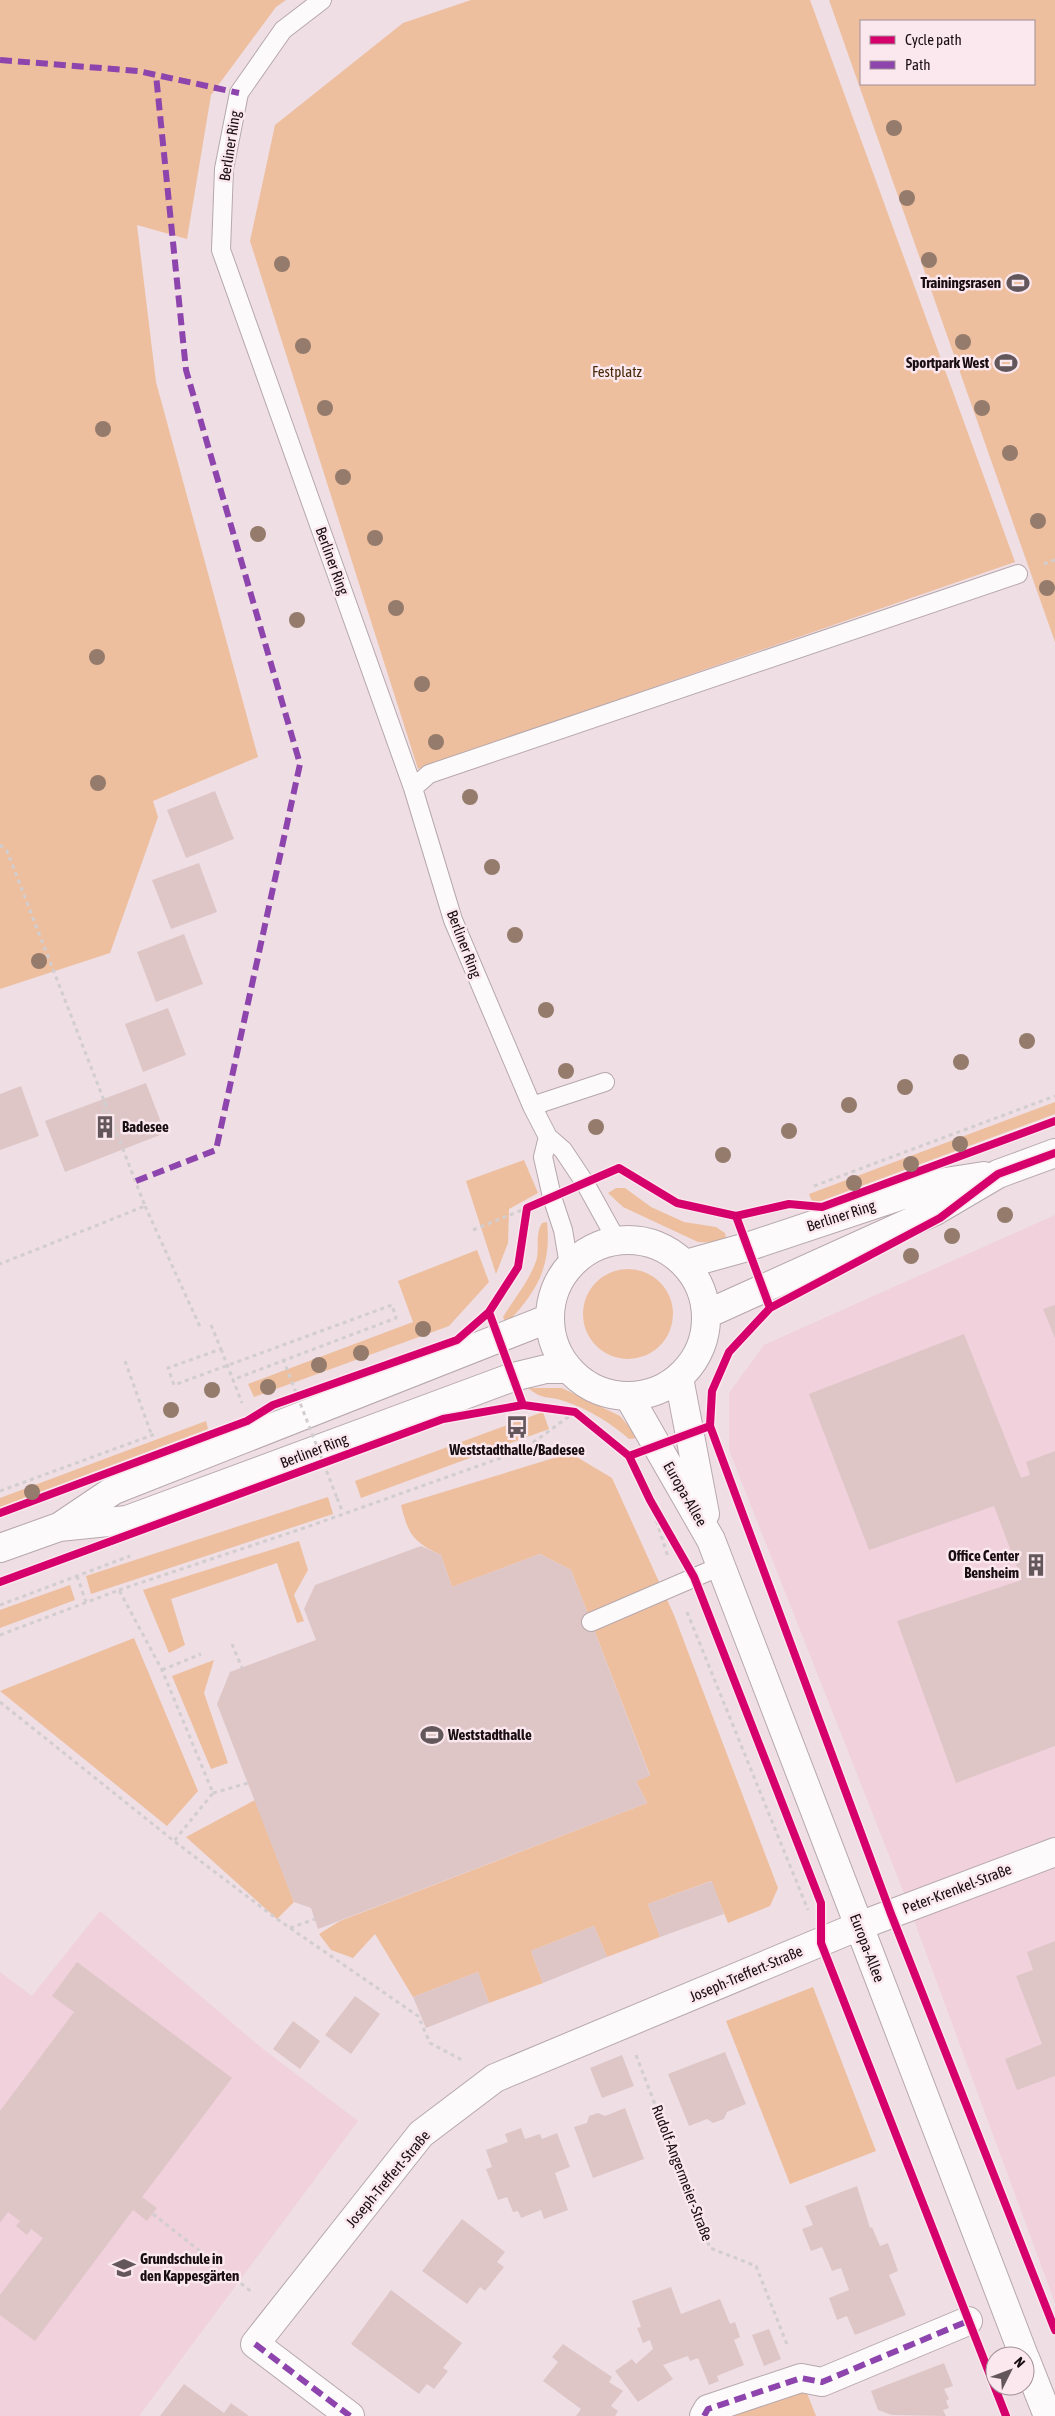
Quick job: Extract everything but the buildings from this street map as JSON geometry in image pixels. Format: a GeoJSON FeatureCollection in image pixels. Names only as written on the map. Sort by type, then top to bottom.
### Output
{"type":"FeatureCollection","features":[{"type":"Feature","properties":{"kind":"street","name":"Berliner Ring"},"geometry":{"type":"LineString","coordinates":[[707,1314],[935,1211],[998,1174],[1055,1153]]}},
{"type":"Feature","properties":{"kind":"street","name":"Berliner Ring"},"geometry":{"type":"LineString","coordinates":[[686,1264],[747,1247],[939,1183],[998,1174]]}},
{"type":"Feature","properties":{"kind":"street"},"geometry":{"type":"LineString","coordinates":[[616,1239],[654,1243],[686,1264],[701,1287],[707,1314],[701,1349],[679,1378],[656,1392],[629,1397],[596,1390],[568,1369],[555,1346],[550,1318],[554,1291],[569,1265],[590,1248],[616,1239]]}},
{"type":"Feature","properties":{"kind":"street","name":"Berliner Ring"},"geometry":{"type":"LineString","coordinates":[[59,1527],[114,1490],[196,1460],[550,1318]]}},
{"type":"Feature","properties":{"kind":"street","name":"Berliner Ring"},"geometry":{"type":"LineString","coordinates":[[0,1548],[59,1527],[127,1520],[513,1377],[546,1369],[568,1369]]}},
{"type":"Feature","properties":{"kind":"street","name":"Europa-Allee"},"geometry":{"type":"LineString","coordinates":[[679,1378],[711,1540]]}},
{"type":"Feature","properties":{"kind":"street","name":"Europa-Allee"},"geometry":{"type":"LineString","coordinates":[[629,1397],[711,1540],[1021,2346]]}},
{"type":"Feature","properties":{"kind":"street","name":"Peter-Krenkel-Straße"},"geometry":{"type":"LineString","coordinates":[[859,1926],[1055,1852]]}},
{"type":"Feature","properties":{"kind":"street","name":"Joseph-Treffert-Straße"},"geometry":{"type":"LineString","coordinates":[[350,2416],[255,2344],[421,2134],[495,2078],[859,1926]]}},
{"type":"Feature","properties":{"kind":"street"},"geometry":{"type":"LineString","coordinates":[[704,2416],[708,2409],[801,2378],[822,2382],[968,2321]]}},
{"type":"Feature","properties":{"kind":"street","name":"Europa-Allee"},"geometry":{"type":"LineString","coordinates":[[1035,2383],[1048,2416]]}},
{"type":"Feature","properties":{"kind":"lane","name":"Berliner Ring"},"geometry":{"type":"LineString","coordinates":[[322,0],[283,30],[239,94],[224,169],[221,250],[413,788],[453,920],[532,1106],[548,1137],[563,1150],[574,1166],[616,1239]]}},
{"type":"Feature","properties":{"kind":"lane"},"geometry":{"type":"LineString","coordinates":[[413,788],[429,774],[1018,574]]}},
{"type":"Feature","properties":{"kind":"lane"},"geometry":{"type":"LineString","coordinates":[[532,1106],[605,1082]]}},
{"type":"Feature","properties":{"kind":"lane"},"geometry":{"type":"LineString","coordinates":[[548,1137],[543,1157],[552,1197],[563,1230],[569,1265]]}},
{"type":"Feature","properties":{"kind":"lane"},"geometry":{"type":"LineString","coordinates":[[591,1622],[721,1566]]}},
{"type":"Feature","properties":{"kind":"path"},"geometry":{"type":"LineString","coordinates":[[0,845],[7,851],[106,1101],[116,1134],[145,1206],[201,1329]]}},
{"type":"Feature","properties":{"kind":"path"},"geometry":{"type":"LineString","coordinates":[[813,1187],[1055,1096]]}},
{"type":"Feature","properties":{"kind":"path"},"geometry":{"type":"LineString","coordinates":[[106,1101],[102,1116],[106,1128],[116,1134]]}},
{"type":"Feature","properties":{"kind":"path"},"geometry":{"type":"LineString","coordinates":[[0,1264],[145,1206]]}},
{"type":"Feature","properties":{"kind":"path"},"geometry":{"type":"LineString","coordinates":[[473,1230],[528,1208]]}},
{"type":"Feature","properties":{"kind":"path"},"geometry":{"type":"LineString","coordinates":[[221,1349],[168,1368],[174,1385],[392,1305],[396,1318],[232,1380]]}},
{"type":"Feature","properties":{"kind":"path"},"geometry":{"type":"LineString","coordinates":[[211,1325],[242,1403]]}},
{"type":"Feature","properties":{"kind":"path"},"geometry":{"type":"LineString","coordinates":[[283,1360],[343,1513]]}},
{"type":"Feature","properties":{"kind":"path"},"geometry":{"type":"LineString","coordinates":[[125,1361],[152,1436]]}},
{"type":"Feature","properties":{"kind":"path"},"geometry":{"type":"LineString","coordinates":[[0,1635],[119,1590],[307,1527],[523,1450],[575,1412]]}},
{"type":"Feature","properties":{"kind":"path"},"geometry":{"type":"LineString","coordinates":[[314,1467],[332,1460]]}},
{"type":"Feature","properties":{"kind":"path"},"geometry":{"type":"LineString","coordinates":[[650,1500],[694,1578]]}},
{"type":"Feature","properties":{"kind":"path"},"geometry":{"type":"LineString","coordinates":[[653,1510],[677,1586],[821,1943]]}},
{"type":"Feature","properties":{"kind":"path"},"geometry":{"type":"LineString","coordinates":[[77,1576],[86,1602]]}},
{"type":"Feature","properties":{"kind":"path"},"geometry":{"type":"LineString","coordinates":[[119,1590],[162,1670],[213,1793]]}},
{"type":"Feature","properties":{"kind":"path"},"geometry":{"type":"LineString","coordinates":[[232,1644],[242,1668]]}},
{"type":"Feature","properties":{"kind":"path"},"geometry":{"type":"LineString","coordinates":[[162,1670],[201,1654]]}},
{"type":"Feature","properties":{"kind":"path"},"geometry":{"type":"LineString","coordinates":[[0,1702],[174,1841],[290,1928],[418,2016],[430,2042],[495,2078]]}},
{"type":"Feature","properties":{"kind":"path"},"geometry":{"type":"LineString","coordinates":[[174,1841],[213,1793],[248,1783]]}},
{"type":"Feature","properties":{"kind":"path"},"geometry":{"type":"LineString","coordinates":[[290,1928],[315,1919]]}},
{"type":"Feature","properties":{"kind":"path"},"geometry":{"type":"LineString","coordinates":[[153,2214],[278,2314]]}},
{"type":"Feature","properties":{"kind":"shaded area"},"geometry":{"type":"Polygon","coordinates":[[[1055,1215],[1055,2303],[904,1893],[729,1450],[729,1393],[764,1345],[1055,1215]]]}},
{"type":"Feature","properties":{"kind":"shaded area","name":"Grundschule in den Kappesgärten"},"geometry":{"type":"Polygon","coordinates":[[[100,1911],[263,2049],[358,2121],[139,2416],[0,2416],[0,1972],[32,1996],[100,1911]]]}},
{"type":"Feature","properties":{"kind":"green space"},"geometry":{"type":"Polygon","coordinates":[[[0,0],[286,0],[276,7],[211,95],[187,239],[137,225],[156,382],[258,757],[153,801],[158,817],[110,953],[0,989],[0,0]]]}},
{"type":"Feature","properties":{"kind":"green space","name":"Festplatz"},"geometry":{"type":"Polygon","coordinates":[[[471,0],[810,0],[1015,562],[418,769],[250,241],[275,125],[403,23],[471,0]]]}},
{"type":"Feature","properties":{"kind":"green space","name":"Sportpark West"},"geometry":{"type":"Polygon","coordinates":[[[829,0],[1055,0],[1055,642],[829,0]]]}},
{"type":"Feature","properties":{"kind":"green space"},"geometry":{"type":"Polygon","coordinates":[[[1055,1102],[1055,1114],[813,1204],[809,1194],[1055,1102]]]}},
{"type":"Feature","properties":{"kind":"green space"},"geometry":{"type":"Polygon","coordinates":[[[524,1160],[538,1193],[509,1209],[508,1243],[496,1274],[466,1181],[524,1160]]]}},
{"type":"Feature","properties":{"kind":"green space"},"geometry":{"type":"Polygon","coordinates":[[[616,1188],[625,1188],[651,1207],[684,1222],[716,1227],[725,1233],[727,1243],[698,1242],[623,1207],[608,1193],[616,1188]]]}},
{"type":"Feature","properties":{"kind":"green space"},"geometry":{"type":"Polygon","coordinates":[[[547,1222],[547,1253],[540,1278],[526,1301],[506,1324],[503,1317],[532,1271],[537,1259],[538,1233],[542,1223],[547,1222]]]}},
{"type":"Feature","properties":{"kind":"green space"},"geometry":{"type":"Polygon","coordinates":[[[477,1250],[489,1282],[449,1326],[254,1397],[248,1384],[413,1322],[398,1281],[477,1250]]]}},
{"type":"Feature","properties":{"kind":"green space"},"geometry":{"type":"Polygon","coordinates":[[[619,1269],[637,1269],[653,1276],[666,1289],[673,1305],[673,1323],[666,1339],[653,1352],[637,1359],[619,1359],[603,1352],[590,1339],[583,1323],[583,1305],[590,1289],[603,1276],[619,1269]]]}},
{"type":"Feature","properties":{"kind":"green space"},"geometry":{"type":"Polygon","coordinates":[[[528,1388],[562,1388],[620,1416],[639,1438],[629,1439],[615,1427],[590,1412],[558,1399],[542,1396],[528,1388]]]}},
{"type":"Feature","properties":{"kind":"green space"},"geometry":{"type":"Polygon","coordinates":[[[543,1412],[549,1429],[361,1498],[355,1481],[543,1412]]]}},
{"type":"Feature","properties":{"kind":"green space"},"geometry":{"type":"Polygon","coordinates":[[[206,1421],[208,1429],[0,1507],[0,1498],[206,1421]]]}},
{"type":"Feature","properties":{"kind":"green space"},"geometry":{"type":"Polygon","coordinates":[[[570,1453],[612,1478],[674,1615],[778,1888],[770,1906],[728,1923],[711,1881],[648,1904],[660,1937],[607,1957],[594,1926],[531,1951],[543,1983],[489,2003],[478,1972],[413,1997],[375,1934],[353,1958],[331,1950],[319,1934],[340,1921],[647,1803],[636,1781],[650,1775],[571,1570],[540,1554],[452,1587],[441,1555],[424,1546],[413,1536],[406,1523],[401,1505],[570,1453]]]}},
{"type":"Feature","properties":{"kind":"green space"},"geometry":{"type":"Polygon","coordinates":[[[328,1497],[333,1514],[91,1594],[86,1576],[328,1497]]]}},
{"type":"Feature","properties":{"kind":"green space"},"geometry":{"type":"Polygon","coordinates":[[[299,1541],[308,1570],[294,1595],[304,1621],[297,1623],[277,1563],[171,1599],[185,1645],[169,1653],[143,1590],[299,1541]]]}},
{"type":"Feature","properties":{"kind":"green space"},"geometry":{"type":"Polygon","coordinates":[[[70,1585],[75,1600],[0,1628],[0,1610],[70,1585]]]}},
{"type":"Feature","properties":{"kind":"green space"},"geometry":{"type":"Polygon","coordinates":[[[134,1638],[198,1791],[167,1826],[0,1691],[134,1638]]]}},
{"type":"Feature","properties":{"kind":"green space"},"geometry":{"type":"Polygon","coordinates":[[[214,1660],[204,1693],[228,1763],[211,1769],[172,1676],[214,1660]]]}},
{"type":"Feature","properties":{"kind":"green space"},"geometry":{"type":"Polygon","coordinates":[[[255,1800],[294,1902],[277,1919],[186,1837],[255,1800]]]}},
{"type":"Feature","properties":{"kind":"green space"},"geometry":{"type":"Polygon","coordinates":[[[813,1987],[876,2151],[790,2184],[726,2021],[813,1987]]]}},
{"type":"Feature","properties":{"kind":"green space"},"geometry":{"type":"Polygon","coordinates":[[[801,2378],[816,2416],[711,2416],[801,2378]]]}},
{"type":"Feature","properties":{"kind":"marked path"},"geometry":{"type":"LineString","coordinates":[[0,60],[138,71],[239,93]]}},
{"type":"Feature","properties":{"kind":"marked path"},"geometry":{"type":"LineString","coordinates":[[136,1181],[216,1150],[300,764],[186,370],[156,75]]}},
{"type":"Feature","properties":{"kind":"marked path"},"geometry":{"type":"LineString","coordinates":[[704,2416],[708,2409],[801,2378],[822,2382],[968,2321]]}},
{"type":"Feature","properties":{"kind":"marked path"},"geometry":{"type":"LineString","coordinates":[[255,2344],[350,2416]]}},
{"type":"Feature","properties":{"kind":"cycle path"},"geometry":{"type":"LineString","coordinates":[[0,1513],[247,1421],[273,1405],[457,1340],[489,1312],[518,1267],[527,1208],[619,1168],[677,1203],[736,1216],[789,1204],[822,1207],[1055,1121]]}},
{"type":"Feature","properties":{"kind":"cycle path"},"geometry":{"type":"LineString","coordinates":[[1055,1153],[998,1174],[940,1218],[770,1308],[729,1352],[712,1391],[710,1426],[891,1914],[1055,2330]]}},
{"type":"Feature","properties":{"kind":"cycle path"},"geometry":{"type":"LineString","coordinates":[[736,1216],[770,1308]]}},
{"type":"Feature","properties":{"kind":"cycle path"},"geometry":{"type":"LineString","coordinates":[[489,1312],[523,1405]]}},
{"type":"Feature","properties":{"kind":"cycle path"},"geometry":{"type":"LineString","coordinates":[[0,1582],[443,1419],[523,1405],[575,1412],[629,1456],[650,1500],[694,1577],[821,1903],[821,1943],[1006,2416]]}},
{"type":"Feature","properties":{"kind":"cycle path"},"geometry":{"type":"LineString","coordinates":[[629,1456],[710,1426]]}},
{"type":"Feature","properties":{"kind":"place","name":"Trainingsrasen"},"geometry":{"type":"Point","coordinates":[1018,283]}},
{"type":"Feature","properties":{"kind":"place","name":"Sportpark West"},"geometry":{"type":"Point","coordinates":[1006,363]}},
{"type":"Feature","properties":{"kind":"place","name":"Badesee"},"geometry":{"type":"Point","coordinates":[105,1127]}},
{"type":"Feature","properties":{"kind":"place","name":"Weststadthalle/Badesee"},"geometry":{"type":"Point","coordinates":[517,1427]}},
{"type":"Feature","properties":{"kind":"place","name":"Office Center Bensheim"},"geometry":{"type":"Point","coordinates":[1036,1565]}},
{"type":"Feature","properties":{"kind":"place","name":"Weststadthalle"},"geometry":{"type":"Point","coordinates":[432,1735]}},
{"type":"Feature","properties":{"kind":"place","name":"Grundschule in den Kappesgärten"},"geometry":{"type":"Point","coordinates":[124,2268]}}]}
